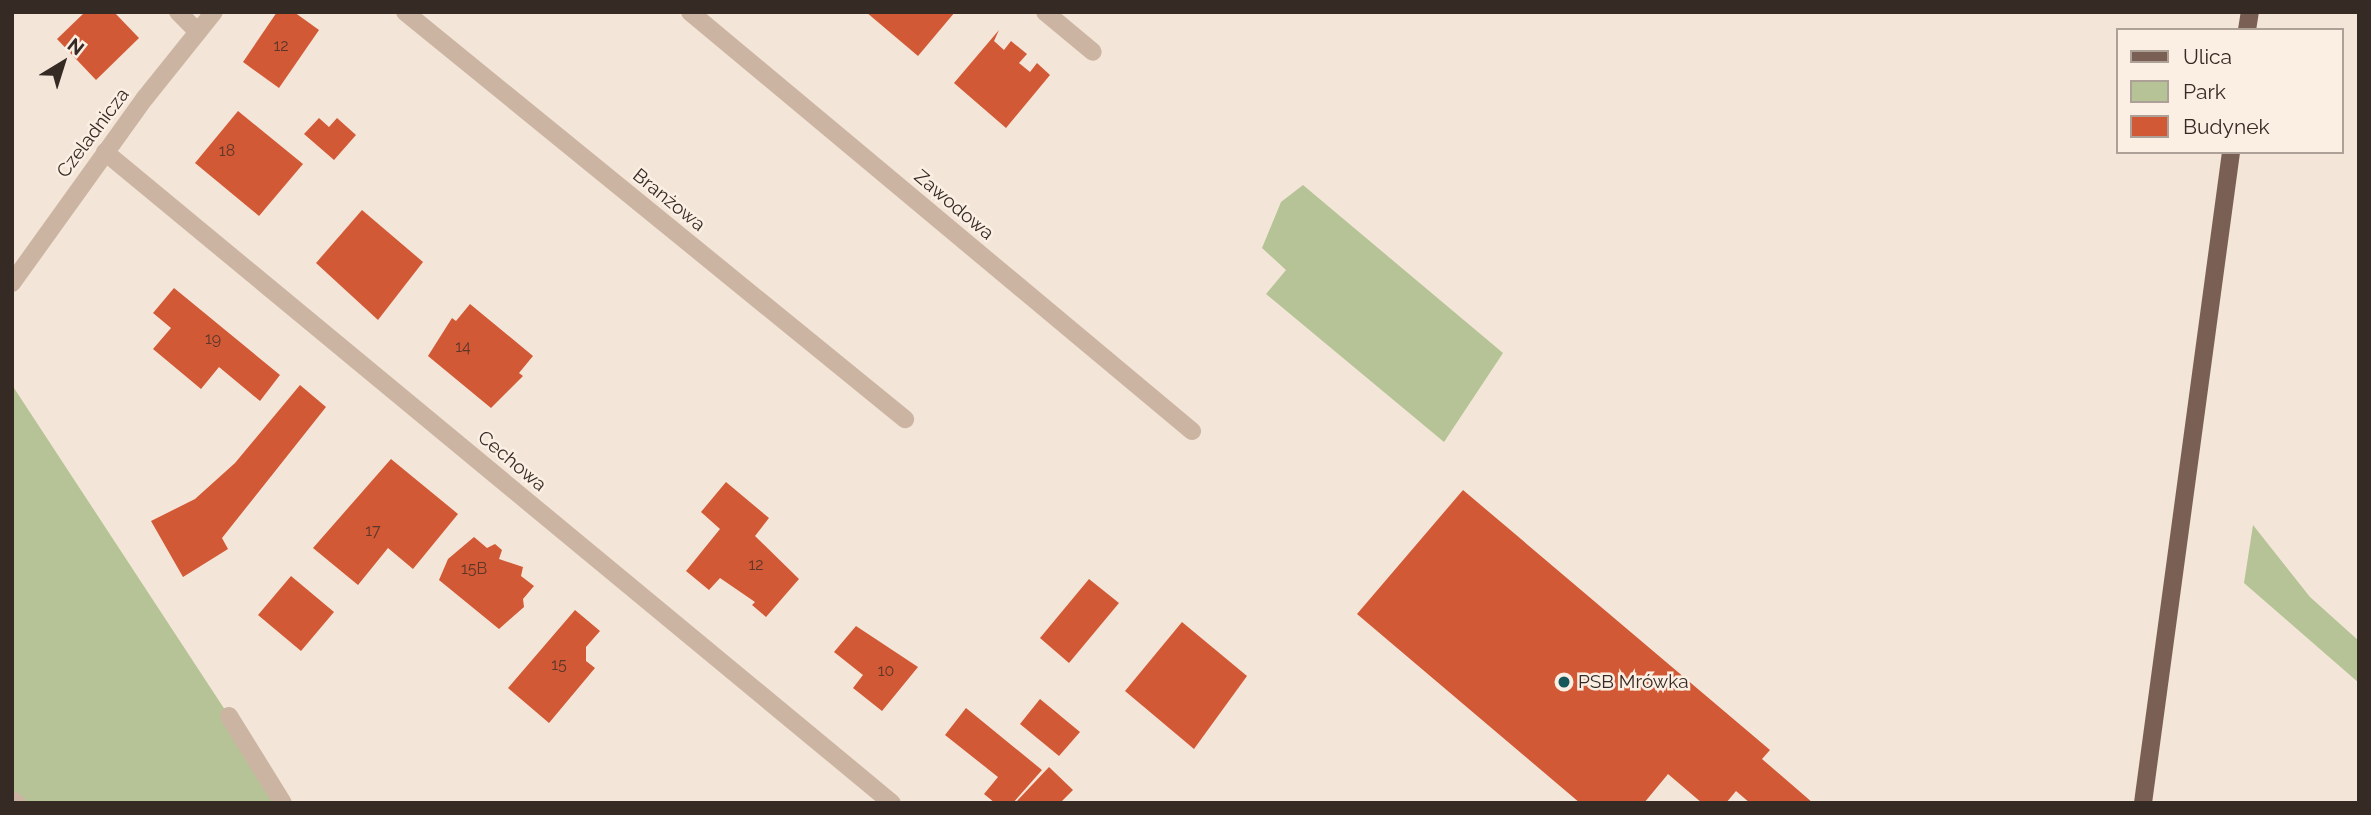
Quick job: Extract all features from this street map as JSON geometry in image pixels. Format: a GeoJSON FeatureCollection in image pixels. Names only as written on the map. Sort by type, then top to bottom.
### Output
{"type":"FeatureCollection","features":[{"type":"Feature","properties":{"kind":"main road"},"geometry":{"type":"LineString","coordinates":[[2143,803],[2231,154]]}},
{"type":"Feature","properties":{"kind":"street"},"geometry":{"type":"LineString","coordinates":[[178,12],[198,32]]}},
{"type":"Feature","properties":{"kind":"street","name":"Czeladnicza"},"geometry":{"type":"LineString","coordinates":[[12,283],[105,152],[214,12]]}},
{"type":"Feature","properties":{"kind":"street","name":"Branżowa"},"geometry":{"type":"LineString","coordinates":[[405,12],[905,419]]}},
{"type":"Feature","properties":{"kind":"street","name":"Zawodowa"},"geometry":{"type":"LineString","coordinates":[[690,12],[1192,431]]}},
{"type":"Feature","properties":{"kind":"street"},"geometry":{"type":"LineString","coordinates":[[1045,12],[1093,52]]}},
{"type":"Feature","properties":{"kind":"street","name":"Cechowa"},"geometry":{"type":"LineString","coordinates":[[105,152],[891,803]]}},
{"type":"Feature","properties":{"kind":"street"},"geometry":{"type":"LineString","coordinates":[[229,716],[283,803]]}},
{"type":"Feature","properties":{"kind":"green space"},"geometry":{"type":"Polygon","coordinates":[[[1303,185],[1503,353],[1444,442],[1266,294],[1286,270],[1262,248],[1281,202],[1303,185]]]}},
{"type":"Feature","properties":{"kind":"green space"},"geometry":{"type":"Polygon","coordinates":[[[12,385],[229,716],[283,803],[12,803],[12,385]]]}},
{"type":"Feature","properties":{"kind":"green space"},"geometry":{"type":"Polygon","coordinates":[[[2253,525],[2310,597],[2359,641],[2359,683],[2244,583],[2253,525]]]}},
{"type":"Feature","properties":{"kind":"building"},"geometry":{"type":"Polygon","coordinates":[[[85,12],[114,12],[139,38],[96,80],[57,39],[85,12]]]}},
{"type":"Feature","properties":{"kind":"building"},"geometry":{"type":"Polygon","coordinates":[[[277,12],[294,12],[319,30],[279,88],[243,62],[277,12]]]}},
{"type":"Feature","properties":{"kind":"building"},"geometry":{"type":"Polygon","coordinates":[[[866,12],[955,12],[918,56],[866,12]]]}},
{"type":"Feature","properties":{"kind":"building"},"geometry":{"type":"Polygon","coordinates":[[[999,30],[994,41],[1004,50],[1011,41],[1027,54],[1019,63],[1030,72],[1037,63],[1050,75],[1006,128],[954,83],[999,30]]]}},
{"type":"Feature","properties":{"kind":"building"},"geometry":{"type":"Polygon","coordinates":[[[238,111],[303,164],[259,216],[195,163],[238,111]]]}},
{"type":"Feature","properties":{"kind":"building"},"geometry":{"type":"Polygon","coordinates":[[[319,118],[329,127],[337,118],[356,135],[334,160],[304,134],[319,118]]]}},
{"type":"Feature","properties":{"kind":"building"},"geometry":{"type":"Polygon","coordinates":[[[362,210],[423,262],[378,320],[316,263],[362,210]]]}},
{"type":"Feature","properties":{"kind":"building"},"geometry":{"type":"Polygon","coordinates":[[[174,288],[280,375],[260,401],[219,367],[201,389],[153,349],[171,328],[153,313],[174,288]]]}},
{"type":"Feature","properties":{"kind":"building"},"geometry":{"type":"Polygon","coordinates":[[[470,304],[533,356],[519,373],[523,376],[491,408],[428,356],[452,318],[456,321],[470,304]]]}},
{"type":"Feature","properties":{"kind":"building"},"geometry":{"type":"Polygon","coordinates":[[[300,385],[326,407],[222,538],[228,549],[183,577],[151,521],[195,499],[235,463],[300,385]]]}},
{"type":"Feature","properties":{"kind":"building"},"geometry":{"type":"Polygon","coordinates":[[[391,459],[458,514],[413,569],[388,548],[358,585],[313,548],[391,459]]]}},
{"type":"Feature","properties":{"kind":"building"},"geometry":{"type":"Polygon","coordinates":[[[726,482],[769,518],[755,536],[799,579],[766,617],[752,605],[755,602],[720,578],[709,590],[686,571],[720,529],[701,512],[726,482]]]}},
{"type":"Feature","properties":{"kind":"building","name":"PSB Mrówka"},"geometry":{"type":"Polygon","coordinates":[[[1463,490],[1770,750],[1762,759],[1813,803],[1750,803],[1736,791],[1726,803],[1702,803],[1668,774],[1644,803],[1580,803],[1357,614],[1463,490]]]}},
{"type":"Feature","properties":{"kind":"building"},"geometry":{"type":"Polygon","coordinates":[[[474,537],[487,548],[495,544],[502,550],[499,559],[523,567],[521,576],[534,586],[523,599],[524,607],[499,629],[439,580],[448,559],[474,537]]]}},
{"type":"Feature","properties":{"kind":"building"},"geometry":{"type":"Polygon","coordinates":[[[291,576],[334,612],[301,651],[258,615],[291,576]]]}},
{"type":"Feature","properties":{"kind":"building"},"geometry":{"type":"Polygon","coordinates":[[[1089,579],[1119,603],[1069,663],[1040,638],[1089,579]]]}},
{"type":"Feature","properties":{"kind":"building"},"geometry":{"type":"Polygon","coordinates":[[[575,610],[600,631],[586,647],[586,661],[595,668],[549,723],[508,688],[575,610]]]}},
{"type":"Feature","properties":{"kind":"building"},"geometry":{"type":"Polygon","coordinates":[[[1182,622],[1247,676],[1194,749],[1125,691],[1182,622]]]}},
{"type":"Feature","properties":{"kind":"building"},"geometry":{"type":"Polygon","coordinates":[[[856,626],[918,667],[882,711],[853,688],[863,675],[834,652],[856,626]]]}},
{"type":"Feature","properties":{"kind":"building"},"geometry":{"type":"Polygon","coordinates":[[[1040,699],[1080,732],[1059,756],[1020,724],[1040,699]]]}},
{"type":"Feature","properties":{"kind":"building"},"geometry":{"type":"Polygon","coordinates":[[[966,708],[1042,770],[1013,803],[995,803],[984,794],[998,777],[945,735],[966,708]]]}},
{"type":"Feature","properties":{"kind":"building"},"geometry":{"type":"Polygon","coordinates":[[[1049,767],[1073,790],[1060,803],[1015,803],[1049,767]]]}},
{"type":"Feature","properties":{"kind":"place","name":"PSB Mrówka"},"geometry":{"type":"Point","coordinates":[1564,682]}}]}
